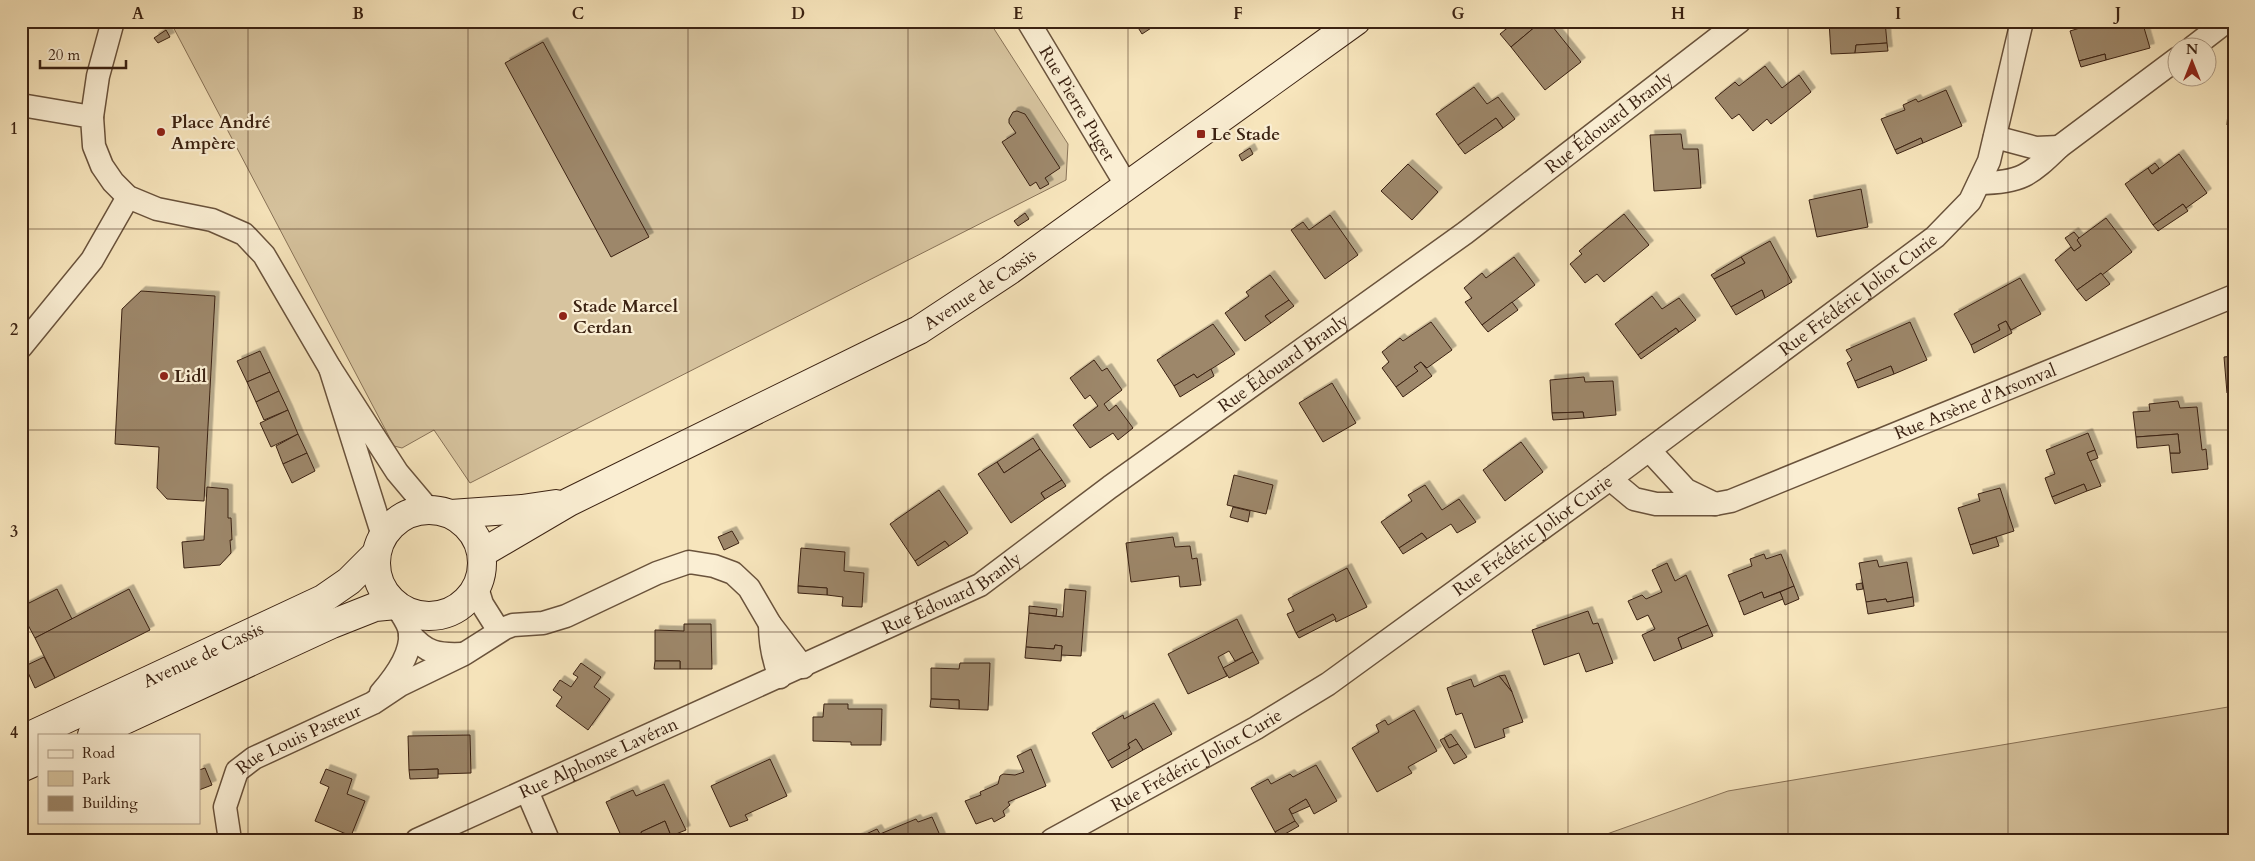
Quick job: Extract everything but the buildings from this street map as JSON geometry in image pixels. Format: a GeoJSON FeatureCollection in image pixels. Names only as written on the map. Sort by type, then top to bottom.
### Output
{"type":"FeatureCollection","features":[{"type":"Feature","properties":{"kind":"main road","name":"Avenue de Cassis"},"geometry":{"type":"LineString","coordinates":[[482,553],[569,502],[919,330],[1010,270],[1356,21]]}},
{"type":"Feature","properties":{"kind":"main road","name":"Avenue de Cassis"},"geometry":{"type":"LineString","coordinates":[[21,740],[323,598],[349,581],[380,545],[395,522],[411,513],[522,509],[569,502]]}},
{"type":"Feature","properties":{"kind":"main road"},"geometry":{"type":"LineString","coordinates":[[380,545],[376,568],[378,581],[384,593],[396,605],[420,616],[444,615],[458,609],[477,588],[482,571],[482,553],[476,537],[465,524],[440,512]]}},
{"type":"Feature","properties":{"kind":"main road","name":"Avenue de Cassis"},"geometry":{"type":"LineString","coordinates":[[94,734],[332,624],[375,607],[396,605]]}},
{"type":"Feature","properties":{"kind":"main road"},"geometry":{"type":"LineString","coordinates":[[21,768],[38,760]]}},
{"type":"Feature","properties":{"kind":"street"},"geometry":{"type":"LineString","coordinates":[[112,21],[98,76],[92,117],[94,146],[102,166],[112,182],[128,197],[157,209],[212,220],[244,234],[264,255],[330,368],[398,472],[440,512]]}},
{"type":"Feature","properties":{"kind":"street","name":"Rue Pierre Puget"},"geometry":{"type":"LineString","coordinates":[[1028,21],[1127,186]]}},
{"type":"Feature","properties":{"kind":"street","name":"Rue Frédéric Joliot Curie"},"geometry":{"type":"LineString","coordinates":[[1052,840],[1256,728],[1328,684],[1610,479],[1935,236],[1970,202],[1989,161],[2022,21]]}},
{"type":"Feature","properties":{"kind":"street"},"geometry":{"type":"LineString","coordinates":[[2205,38],[2227,21]]}},
{"type":"Feature","properties":{"kind":"street","name":"Rue Édouard Branly"},"geometry":{"type":"LineString","coordinates":[[780,677],[980,585],[1110,487],[1465,233],[1739,22]]}},
{"type":"Feature","properties":{"kind":"street"},"geometry":{"type":"LineString","coordinates":[[1979,183],[2013,180],[2034,172],[2059,147],[2168,65]]}},
{"type":"Feature","properties":{"kind":"street"},"geometry":{"type":"LineString","coordinates":[[21,105],[92,117]]}},
{"type":"Feature","properties":{"kind":"street"},"geometry":{"type":"LineString","coordinates":[[1995,137],[2036,148],[2059,147]]}},
{"type":"Feature","properties":{"kind":"street"},"geometry":{"type":"LineString","coordinates":[[21,347],[92,260],[128,197]]}},
{"type":"Feature","properties":{"kind":"street","name":"Rue Arsène d'Arsonval"},"geometry":{"type":"LineString","coordinates":[[1610,479],[1634,498],[1649,502],[1715,504],[1740,498],[2234,296]]}},
{"type":"Feature","properties":{"kind":"street"},"geometry":{"type":"LineString","coordinates":[[330,368],[380,545]]}},
{"type":"Feature","properties":{"kind":"street"},"geometry":{"type":"LineString","coordinates":[[1649,450],[1686,490],[1715,504]]}},
{"type":"Feature","properties":{"kind":"street"},"geometry":{"type":"LineString","coordinates":[[477,588],[482,604],[499,631],[513,626],[543,623],[566,616],[658,573],[689,562],[714,566],[733,573],[749,588],[770,624],[803,667]]}},
{"type":"Feature","properties":{"kind":"street"},"geometry":{"type":"LineString","coordinates":[[396,605],[404,618],[410,634],[421,646],[438,654],[464,654]]}},
{"type":"Feature","properties":{"kind":"street"},"geometry":{"type":"LineString","coordinates":[[770,624],[770,645],[780,677]]}},
{"type":"Feature","properties":{"kind":"street","name":"Rue Louis Pasteur"},"geometry":{"type":"LineString","coordinates":[[230,840],[225,807],[237,771],[268,750],[372,703],[400,685],[464,654],[499,631]]}},
{"type":"Feature","properties":{"kind":"street","name":"Rue Louis Pasteur"},"geometry":{"type":"LineString","coordinates":[[372,703],[387,686],[401,663],[408,648],[410,634]]}},
{"type":"Feature","properties":{"kind":"street","name":"Rue Alphonse Lavéran"},"geometry":{"type":"LineString","coordinates":[[417,840],[780,677]]}},
{"type":"Feature","properties":{"kind":"street"},"geometry":{"type":"LineString","coordinates":[[528,791],[548,840]]}},
{"type":"Feature","properties":{"kind":"green space","name":"Stade Marcel Cerdan"},"geometry":{"type":"Polygon","coordinates":[[[170,21],[989,21],[1068,144],[1066,180],[470,483],[434,430],[402,448],[394,446],[170,21]]]}},
{"type":"Feature","properties":{"kind":"green space"},"geometry":{"type":"Polygon","coordinates":[[[2234,706],[2234,840],[1590,840],[1728,791],[2234,706]]]}},
{"type":"Feature","properties":{"kind":"place","name":"Place André Ampère"},"geometry":{"type":"Point","coordinates":[161,132]}},
{"type":"Feature","properties":{"kind":"place","name":"Le Stade"},"geometry":{"type":"Point","coordinates":[1201,134]}},
{"type":"Feature","properties":{"kind":"place","name":"Stade Marcel Cerdan"},"geometry":{"type":"Point","coordinates":[563,316]}},
{"type":"Feature","properties":{"kind":"place","name":"Lidl"},"geometry":{"type":"Point","coordinates":[164,376]}}]}
